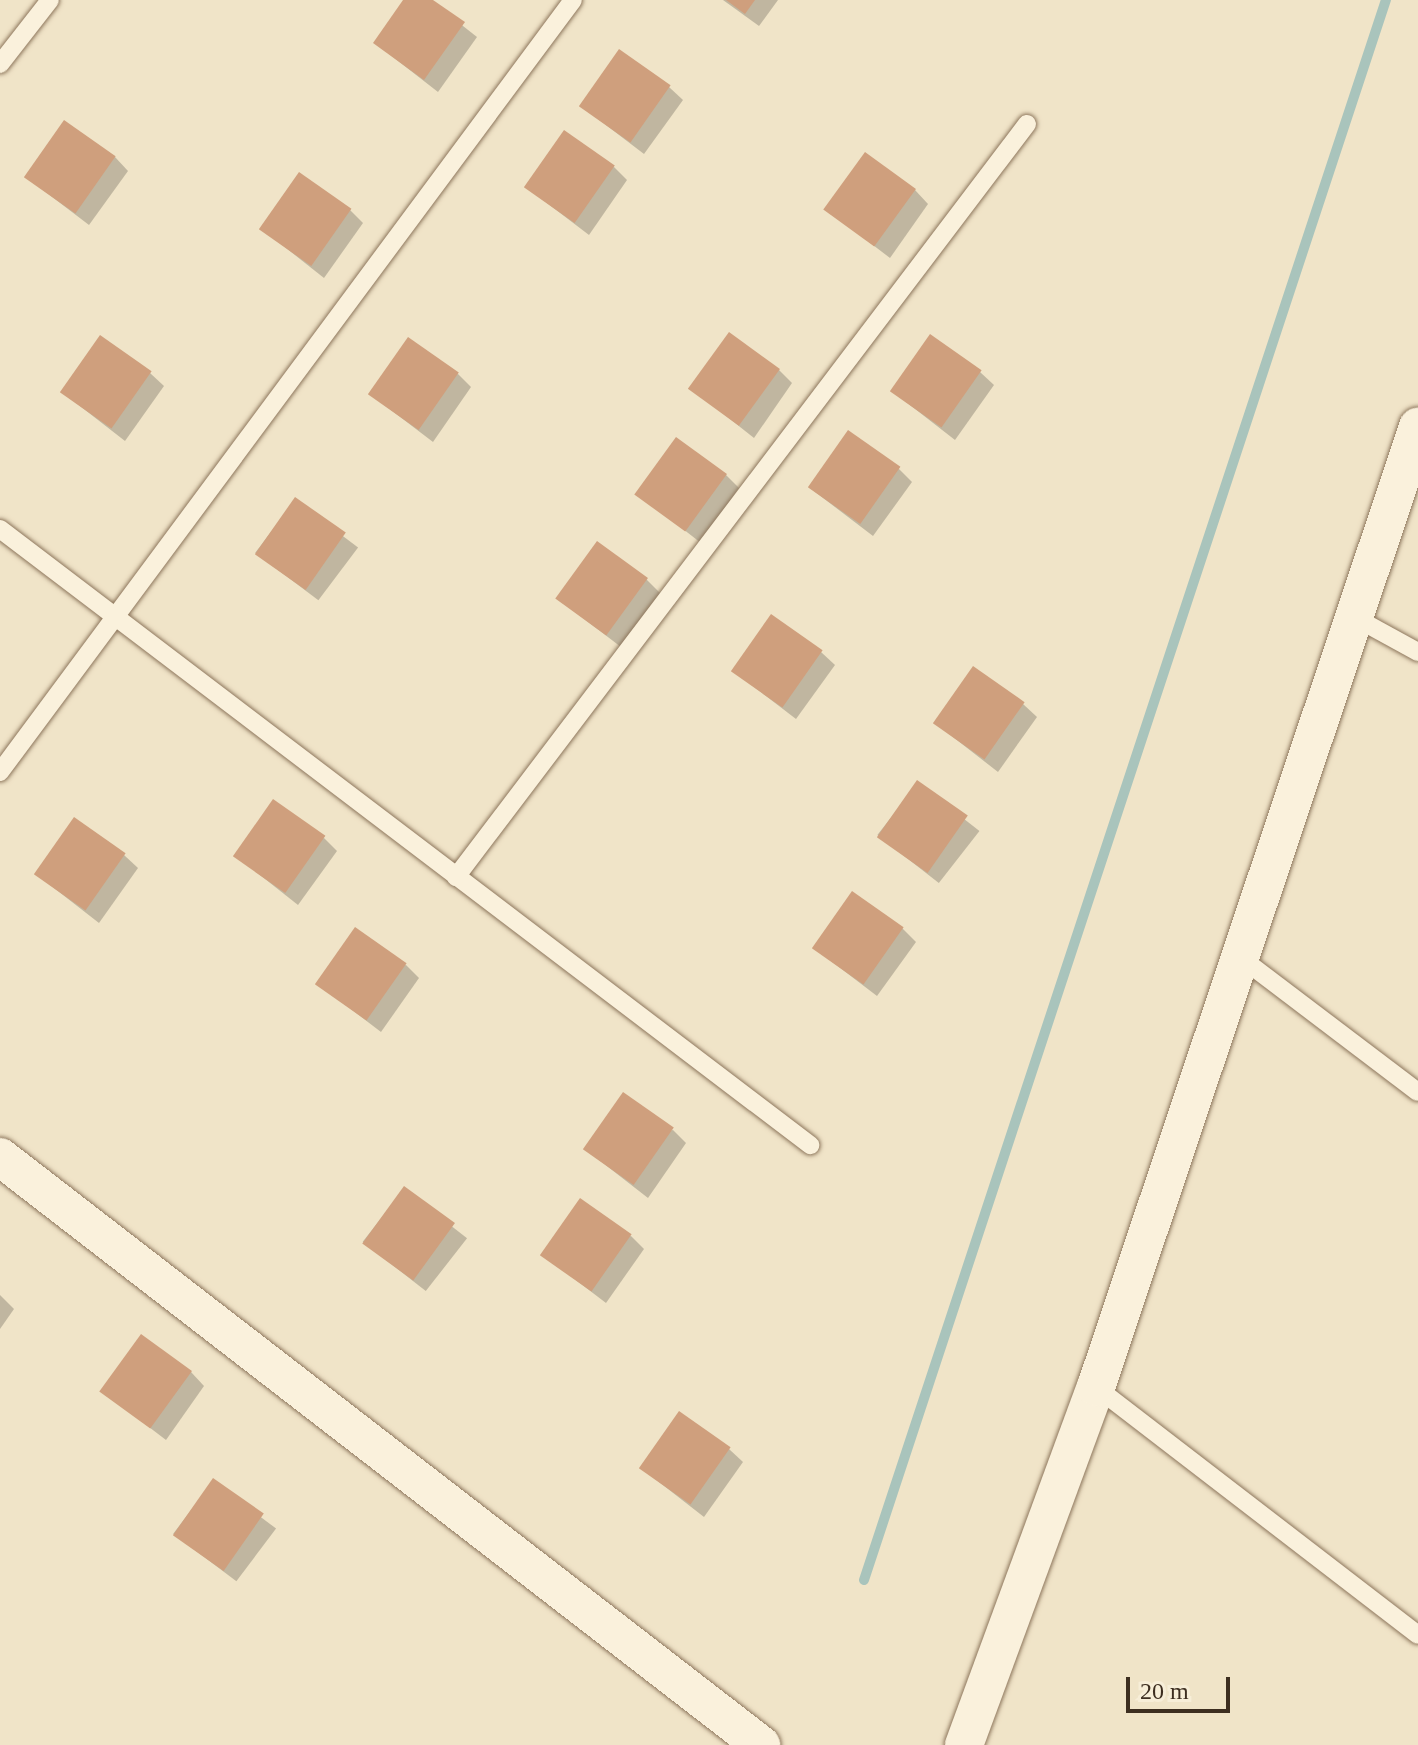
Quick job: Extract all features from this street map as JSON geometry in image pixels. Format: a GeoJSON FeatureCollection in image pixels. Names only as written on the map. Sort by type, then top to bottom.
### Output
{"type":"FeatureCollection","features":[{"type":"Feature","properties":{"kind":"street"},"geometry":{"type":"LineString","coordinates":[[964,1745],[1096,1387],[1418,427]]}},
{"type":"Feature","properties":{"kind":"street"},"geometry":{"type":"LineString","coordinates":[[0,1157],[761,1745]]}},
{"type":"Feature","properties":{"kind":"lane"},"geometry":{"type":"LineString","coordinates":[[0,772],[573,0]]}},
{"type":"Feature","properties":{"kind":"lane"},"geometry":{"type":"LineString","coordinates":[[0,64],[42,3]]}},
{"type":"Feature","properties":{"kind":"lane"},"geometry":{"type":"LineString","coordinates":[[456,877],[1027,124]]}},
{"type":"Feature","properties":{"kind":"lane"},"geometry":{"type":"LineString","coordinates":[[0,529],[810,1145]]}},
{"type":"Feature","properties":{"kind":"lane"},"geometry":{"type":"LineString","coordinates":[[1354,617],[1418,652]]}},
{"type":"Feature","properties":{"kind":"lane"},"geometry":{"type":"LineString","coordinates":[[1240,957],[1418,1092]]}},
{"type":"Feature","properties":{"kind":"lane"},"geometry":{"type":"LineString","coordinates":[[1096,1387],[1418,1635]]}},
{"type":"Feature","properties":{"kind":"building"},"geometry":{"type":"Polygon","coordinates":[[[403,0],[433,0],[465,22],[424,80],[373,43],[403,0]]]}},
{"type":"Feature","properties":{"kind":"building"},"geometry":{"type":"Polygon","coordinates":[[[726,0],[755,0],[745,14],[726,0]]]}},
{"type":"Feature","properties":{"kind":"building"},"geometry":{"type":"Polygon","coordinates":[[[619,49],[671,85],[630,142],[579,106],[619,49]]]}},
{"type":"Feature","properties":{"kind":"building"},"geometry":{"type":"Polygon","coordinates":[[[64,120],[116,156],[75,213],[24,177],[64,120]]]}},
{"type":"Feature","properties":{"kind":"building"},"geometry":{"type":"Polygon","coordinates":[[[564,130],[615,166],[575,223],[524,187],[564,130]]]}},
{"type":"Feature","properties":{"kind":"building"},"geometry":{"type":"Polygon","coordinates":[[[865,152],[916,189],[874,246],[823,209],[865,152]]]}},
{"type":"Feature","properties":{"kind":"building"},"geometry":{"type":"Polygon","coordinates":[[[299,172],[351,209],[311,266],[259,229],[299,172]]]}},
{"type":"Feature","properties":{"kind":"building"},"geometry":{"type":"Polygon","coordinates":[[[729,332],[780,369],[739,426],[688,389],[729,332]]]}},
{"type":"Feature","properties":{"kind":"building"},"geometry":{"type":"Polygon","coordinates":[[[930,334],[982,370],[941,427],[890,391],[930,334]]]}},
{"type":"Feature","properties":{"kind":"building"},"geometry":{"type":"Polygon","coordinates":[[[100,335],[152,371],[111,428],[60,392],[100,335]]]}},
{"type":"Feature","properties":{"kind":"building"},"geometry":{"type":"Polygon","coordinates":[[[408,337],[459,373],[419,430],[368,394],[408,337]]]}},
{"type":"Feature","properties":{"kind":"building"},"geometry":{"type":"Polygon","coordinates":[[[848,430],[900,467],[860,524],[808,487],[848,430]]]}},
{"type":"Feature","properties":{"kind":"building"},"geometry":{"type":"Polygon","coordinates":[[[676,437],[727,474],[685,531],[634,494],[676,437]]]}},
{"type":"Feature","properties":{"kind":"building"},"geometry":{"type":"Polygon","coordinates":[[[295,497],[346,533],[306,590],[255,554],[295,497]]]}},
{"type":"Feature","properties":{"kind":"building"},"geometry":{"type":"Polygon","coordinates":[[[597,541],[648,578],[606,635],[555,598],[597,541]]]}},
{"type":"Feature","properties":{"kind":"building"},"geometry":{"type":"Polygon","coordinates":[[[771,614],[823,650],[782,707],[731,671],[771,614]]]}},
{"type":"Feature","properties":{"kind":"building"},"geometry":{"type":"Polygon","coordinates":[[[973,666],[1025,702],[984,759],[933,723],[973,666]]]}},
{"type":"Feature","properties":{"kind":"building"},"geometry":{"type":"Polygon","coordinates":[[[917,780],[968,816],[928,873],[877,837],[917,780]]]}},
{"type":"Feature","properties":{"kind":"building"},"geometry":{"type":"Polygon","coordinates":[[[273,799],[325,836],[285,893],[233,856],[273,799]]]}},
{"type":"Feature","properties":{"kind":"building"},"geometry":{"type":"Polygon","coordinates":[[[74,817],[126,853],[85,910],[34,874],[74,817]]]}},
{"type":"Feature","properties":{"kind":"building"},"geometry":{"type":"Polygon","coordinates":[[[852,891],[904,927],[863,984],[812,948],[852,891]]]}},
{"type":"Feature","properties":{"kind":"building"},"geometry":{"type":"Polygon","coordinates":[[[355,927],[407,963],[366,1020],[315,984],[355,927]]]}},
{"type":"Feature","properties":{"kind":"building"},"geometry":{"type":"Polygon","coordinates":[[[623,1092],[674,1128],[634,1185],[583,1149],[623,1092]]]}},
{"type":"Feature","properties":{"kind":"building"},"geometry":{"type":"Polygon","coordinates":[[[404,1186],[455,1223],[413,1280],[362,1243],[404,1186]]]}},
{"type":"Feature","properties":{"kind":"building"},"geometry":{"type":"Polygon","coordinates":[[[580,1198],[632,1234],[591,1291],[540,1255],[580,1198]]]}},
{"type":"Feature","properties":{"kind":"building"},"geometry":{"type":"Polygon","coordinates":[[[141,1334],[192,1371],[150,1428],[99,1391],[141,1334]]]}},
{"type":"Feature","properties":{"kind":"building"},"geometry":{"type":"Polygon","coordinates":[[[679,1411],[731,1447],[690,1504],[639,1468],[679,1411]]]}},
{"type":"Feature","properties":{"kind":"building"},"geometry":{"type":"Polygon","coordinates":[[[213,1478],[264,1514],[224,1571],[173,1535],[213,1478]]]}},
{"type":"Feature","properties":{"kind":"waterway"},"geometry":{"type":"LineString","coordinates":[[864,1580],[1386,0]]}}]}
